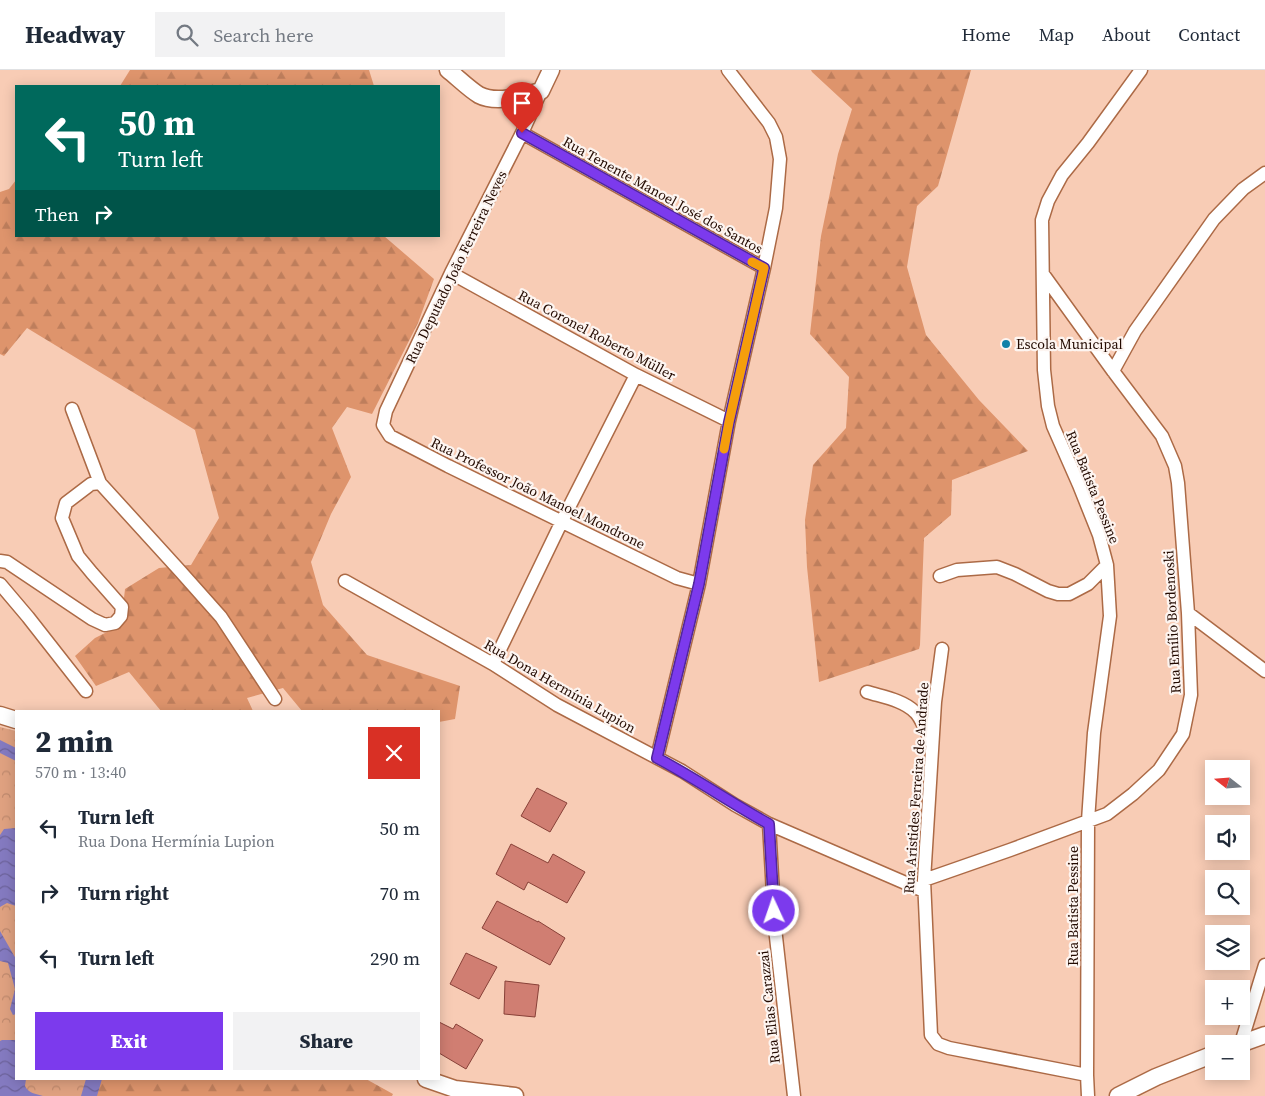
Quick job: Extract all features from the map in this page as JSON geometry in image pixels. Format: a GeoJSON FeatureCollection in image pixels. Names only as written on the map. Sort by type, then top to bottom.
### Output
{"type":"FeatureCollection","features":[{"type":"Feature","properties":{"kind":"street"},"geometry":{"type":"LineString","coordinates":[[448,70],[480,95],[493,99],[518,98],[540,91]]}},
{"type":"Feature","properties":{"kind":"street","name":"Rua Deputado João Ferreira Neves"},"geometry":{"type":"LineString","coordinates":[[386,411],[551,70]]}},
{"type":"Feature","properties":{"kind":"street"},"geometry":{"type":"LineString","coordinates":[[657,758],[699,584],[729,422],[776,208],[780,159],[776,137],[769,124],[728,70]]}},
{"type":"Feature","properties":{"kind":"street","name":"Rua Batista Pessine"},"geometry":{"type":"LineString","coordinates":[[1088,1096],[1088,821],[1094,733],[1110,616],[1107,565],[1096,527],[1053,426],[1048,406],[1044,370],[1042,220],[1048,201],[1062,174],[1088,143],[1141,70]]}},
{"type":"Feature","properties":{"kind":"street","name":"Rua Tenente Manoel José dos Santos"},"geometry":{"type":"LineString","coordinates":[[522,133],[764,268]]}},
{"type":"Feature","properties":{"kind":"street"},"geometry":{"type":"LineString","coordinates":[[1113,371],[1135,331],[1214,219],[1243,189],[1265,173]]}},
{"type":"Feature","properties":{"kind":"street","name":"Rua Coronel Roberto Müller"},"geometry":{"type":"LineString","coordinates":[[451,274],[636,375],[729,422]]}},
{"type":"Feature","properties":{"kind":"street","name":"Rua Emílio Bordenoski"},"geometry":{"type":"LineString","coordinates":[[924,885],[1010,850],[1107,814],[1133,794],[1159,770],[1183,734],[1191,695],[1188,613],[1176,466],[1162,436],[1043,274]]}},
{"type":"Feature","properties":{"kind":"street"},"geometry":{"type":"LineString","coordinates":[[492,664],[636,375]]}},
{"type":"Feature","properties":{"kind":"street"},"geometry":{"type":"LineString","coordinates":[[72,409],[100,483],[221,617],[275,699]]}},
{"type":"Feature","properties":{"kind":"street","name":"Rua Professor João Manoel Mondrone"},"geometry":{"type":"LineString","coordinates":[[386,411],[383,424],[390,436],[677,578],[699,584]]}},
{"type":"Feature","properties":{"kind":"street"},"geometry":{"type":"LineString","coordinates":[[0,561],[7,562],[92,620],[105,625],[114,623],[121,616],[122,607],[78,556],[62,518],[66,503],[91,484],[100,483]]}},
{"type":"Feature","properties":{"kind":"street"},"geometry":{"type":"LineString","coordinates":[[940,576],[957,570],[997,567],[1048,591],[1058,594],[1069,594],[1088,584],[1107,565]]}},
{"type":"Feature","properties":{"kind":"street","name":"Rua Dona Hermínia Lupion"},"geometry":{"type":"LineString","coordinates":[[345,581],[492,664],[557,705],[682,771],[769,824],[924,885]]}},
{"type":"Feature","properties":{"kind":"street"},"geometry":{"type":"LineString","coordinates":[[0,584],[86,691]]}},
{"type":"Feature","properties":{"kind":"street"},"geometry":{"type":"LineString","coordinates":[[1188,613],[1265,671]]}},
{"type":"Feature","properties":{"kind":"street","name":"Rua Aristides Ferreira de Andrade"},"geometry":{"type":"LineString","coordinates":[[942,649],[935,702],[924,885],[932,1035],[938,1044],[949,1048],[1087,1076]]}},
{"type":"Feature","properties":{"kind":"street"},"geometry":{"type":"LineString","coordinates":[[867,692],[903,704],[916,712],[932,744]]}},
{"type":"Feature","properties":{"kind":"street"},"geometry":{"type":"LineString","coordinates":[[0,715],[15,720]]}},
{"type":"Feature","properties":{"kind":"street","name":"Rua Elias Carazzai"},"geometry":{"type":"LineString","coordinates":[[769,824],[775,928],[794,1096]]}},
{"type":"Feature","properties":{"kind":"street"},"geometry":{"type":"LineString","coordinates":[[1244,1035],[1265,965]]}},
{"type":"Feature","properties":{"kind":"street"},"geometry":{"type":"LineString","coordinates":[[1250,1041],[1265,1035]]}},
{"type":"Feature","properties":{"kind":"street"},"geometry":{"type":"LineString","coordinates":[[1118,1096],[1156,1077],[1205,1058]]}},
{"type":"Feature","properties":{"kind":"street"},"geometry":{"type":"LineString","coordinates":[[429,1080],[455,1089],[515,1096]]}},
{"type":"Feature","properties":{"kind":"green space"},"geometry":{"type":"Polygon","coordinates":[[[130,70],[369,70],[374,85],[121,85],[130,70]]]}},
{"type":"Feature","properties":{"kind":"green space"},"geometry":{"type":"Polygon","coordinates":[[[811,70],[971,70],[938,186],[917,206],[907,267],[926,335],[979,400],[1028,451],[952,480],[951,515],[924,538],[919,649],[819,682],[807,567],[805,520],[813,465],[846,428],[849,377],[810,334],[821,236],[838,154],[852,109],[811,70]]]}},
{"type":"Feature","properties":{"kind":"green space"},"geometry":{"type":"Polygon","coordinates":[[[15,181],[15,237],[385,237],[434,279],[418,323],[372,414],[347,407],[332,428],[351,477],[331,514],[311,562],[323,605],[367,655],[460,686],[455,719],[440,722],[440,710],[301,710],[283,688],[247,698],[253,710],[160,710],[129,672],[96,686],[75,656],[95,638],[121,625],[125,589],[159,568],[191,565],[219,518],[195,430],[27,328],[4,356],[0,354],[0,192],[9,189],[15,181]]]}},
{"type":"Feature","properties":{"kind":"green space"},"geometry":{"type":"Polygon","coordinates":[[[0,727],[15,731],[15,1080],[94,1080],[89,1096],[0,1096],[0,727]]]}},
{"type":"Feature","properties":{"kind":"green space"},"geometry":{"type":"Polygon","coordinates":[[[96,1080],[368,1080],[393,1094],[392,1096],[91,1096],[96,1080]]]}},
{"type":"Feature","properties":{"kind":"water"},"geometry":{"type":"Polygon","coordinates":[[[0,740],[15,748],[15,760],[0,753],[0,740]]]}},
{"type":"Feature","properties":{"kind":"water"},"geometry":{"type":"Polygon","coordinates":[[[15,828],[15,906],[7,903],[0,907],[0,835],[4,829],[15,828]]]}},
{"type":"Feature","properties":{"kind":"water"},"geometry":{"type":"Polygon","coordinates":[[[0,931],[15,957],[15,989],[8,963],[0,961],[0,931]]]}},
{"type":"Feature","properties":{"kind":"water"},"geometry":{"type":"Polygon","coordinates":[[[15,989],[15,1014],[13,1015],[10,1009],[15,989]]]}},
{"type":"Feature","properties":{"kind":"water"},"geometry":{"type":"Polygon","coordinates":[[[15,1040],[15,1080],[26,1080],[25,1086],[28,1090],[43,1096],[0,1096],[0,1041],[15,1040]]]}},
{"type":"Feature","properties":{"kind":"water"},"geometry":{"type":"Polygon","coordinates":[[[86,1080],[102,1080],[97,1096],[81,1096],[86,1080]]]}},
{"type":"Feature","properties":{"kind":"building"},"geometry":{"type":"Polygon","coordinates":[[[537,788],[567,803],[550,832],[521,816],[537,788]]]}},
{"type":"Feature","properties":{"kind":"building"},"geometry":{"type":"Polygon","coordinates":[[[511,844],[548,863],[553,854],[585,872],[567,903],[528,882],[524,890],[496,874],[511,844]]]}},
{"type":"Feature","properties":{"kind":"building"},"geometry":{"type":"Polygon","coordinates":[[[497,901],[538,921],[565,938],[550,965],[482,928],[497,901]]]}},
{"type":"Feature","properties":{"kind":"building"},"geometry":{"type":"Polygon","coordinates":[[[466,953],[497,967],[479,999],[450,984],[466,953]]]}},
{"type":"Feature","properties":{"kind":"building"},"geometry":{"type":"Polygon","coordinates":[[[505,981],[539,985],[535,1017],[504,1014],[505,981]]]}},
{"type":"Feature","properties":{"kind":"building"},"geometry":{"type":"Polygon","coordinates":[[[440,1022],[453,1029],[456,1024],[483,1040],[466,1069],[440,1054],[440,1022]]]}},
{"type":"Feature","properties":{"kind":"slow traffic"},"geometry":{"type":"LineString","coordinates":[[724,449],[764,268],[752,262]]}},
{"type":"Feature","properties":{"kind":"place","name":"Escola Municipal"},"geometry":{"type":"Point","coordinates":[1006,344]}},
{"type":"Feature","properties":{"kind":"route"},"geometry":{"type":"LineString","coordinates":[[522,133],[764,268],[729,422],[699,584],[657,758],[769,824],[774,911]]}}]}
